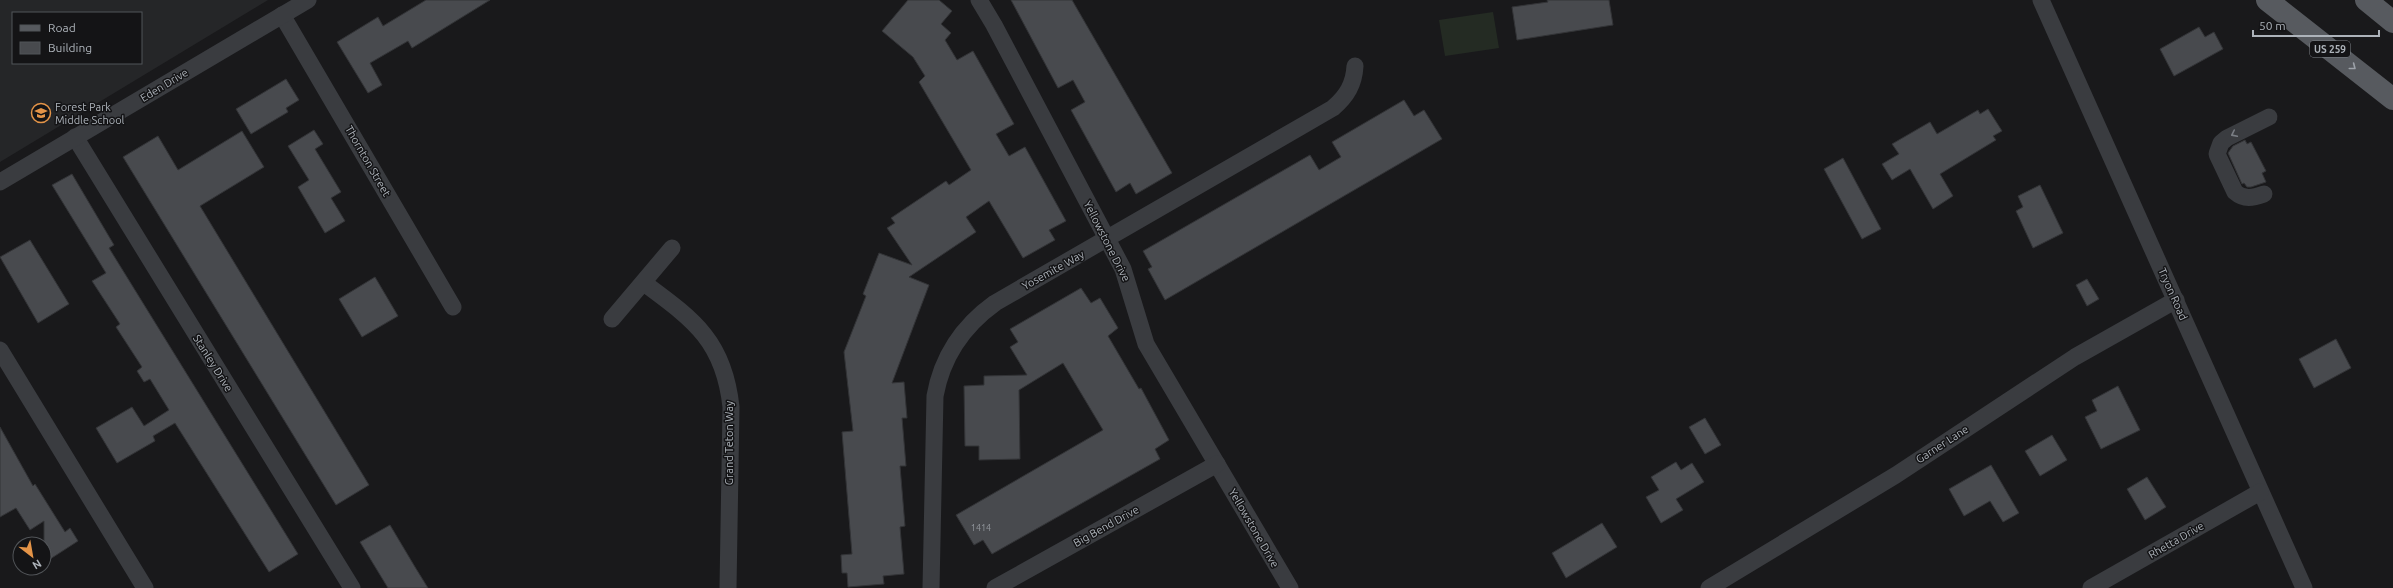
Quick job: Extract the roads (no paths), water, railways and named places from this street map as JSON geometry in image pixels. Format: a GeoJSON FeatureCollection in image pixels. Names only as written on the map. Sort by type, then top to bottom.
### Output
{"type":"FeatureCollection","features":[{"type":"Feature","properties":{"kind":"main road","name":"US 259"},"geometry":{"type":"LineString","coordinates":[[2267,0],[2393,99]]}},
{"type":"Feature","properties":{"kind":"main road"},"geometry":{"type":"LineString","coordinates":[[2366,0],[2393,22]]}},
{"type":"Feature","properties":{"kind":"street","name":"Eden Drive"},"geometry":{"type":"LineString","coordinates":[[0,182],[308,0]]}},
{"type":"Feature","properties":{"kind":"street","name":"Yellowstone Drive"},"geometry":{"type":"LineString","coordinates":[[979,0],[994,25],[1128,280],[1146,344],[1290,588]]}},
{"type":"Feature","properties":{"kind":"street","name":"Tryon Road"},"geometry":{"type":"LineString","coordinates":[[2041,0],[2304,588]]}},
{"type":"Feature","properties":{"kind":"street","name":"Thornton Street"},"geometry":{"type":"LineString","coordinates":[[282,15],[453,307]]}},
{"type":"Feature","properties":{"kind":"street","name":"Yosemite Way"},"geometry":{"type":"LineString","coordinates":[[931,588],[934,408],[938,384],[948,357],[965,330],[990,307],[1108,240],[1333,108],[1343,99],[1350,88],[1356,66]]}},
{"type":"Feature","properties":{"kind":"street"},"geometry":{"type":"LineString","coordinates":[[2264,194],[2251,198],[2240,196],[2235,192],[2217,154],[2221,143],[2227,138],[2269,117]]}},
{"type":"Feature","properties":{"kind":"street","name":"Stanley Drive"},"geometry":{"type":"LineString","coordinates":[[75,138],[352,588]]}},
{"type":"Feature","properties":{"kind":"street"},"geometry":{"type":"LineString","coordinates":[[612,319],[644,283],[672,248]]}},
{"type":"Feature","properties":{"kind":"street","name":"Grand Teton Way"},"geometry":{"type":"LineString","coordinates":[[644,283],[686,314],[704,333],[720,359],[729,388],[731,407],[728,588]]}},
{"type":"Feature","properties":{"kind":"street","name":"Garner Lane"},"geometry":{"type":"LineString","coordinates":[[1709,588],[1896,475],[2075,357],[2176,300]]}},
{"type":"Feature","properties":{"kind":"street"},"geometry":{"type":"LineString","coordinates":[[0,350],[145,588]]}},
{"type":"Feature","properties":{"kind":"street","name":"Big Bend Drive"},"geometry":{"type":"LineString","coordinates":[[995,588],[1217,464]]}},
{"type":"Feature","properties":{"kind":"street","name":"Rhetta Drive"},"geometry":{"type":"LineString","coordinates":[[2091,588],[2260,492]]}},
{"type":"Feature","properties":{"kind":"place","name":"Forest Park Middle School"},"geometry":{"type":"Point","coordinates":[41,113]}}]}
